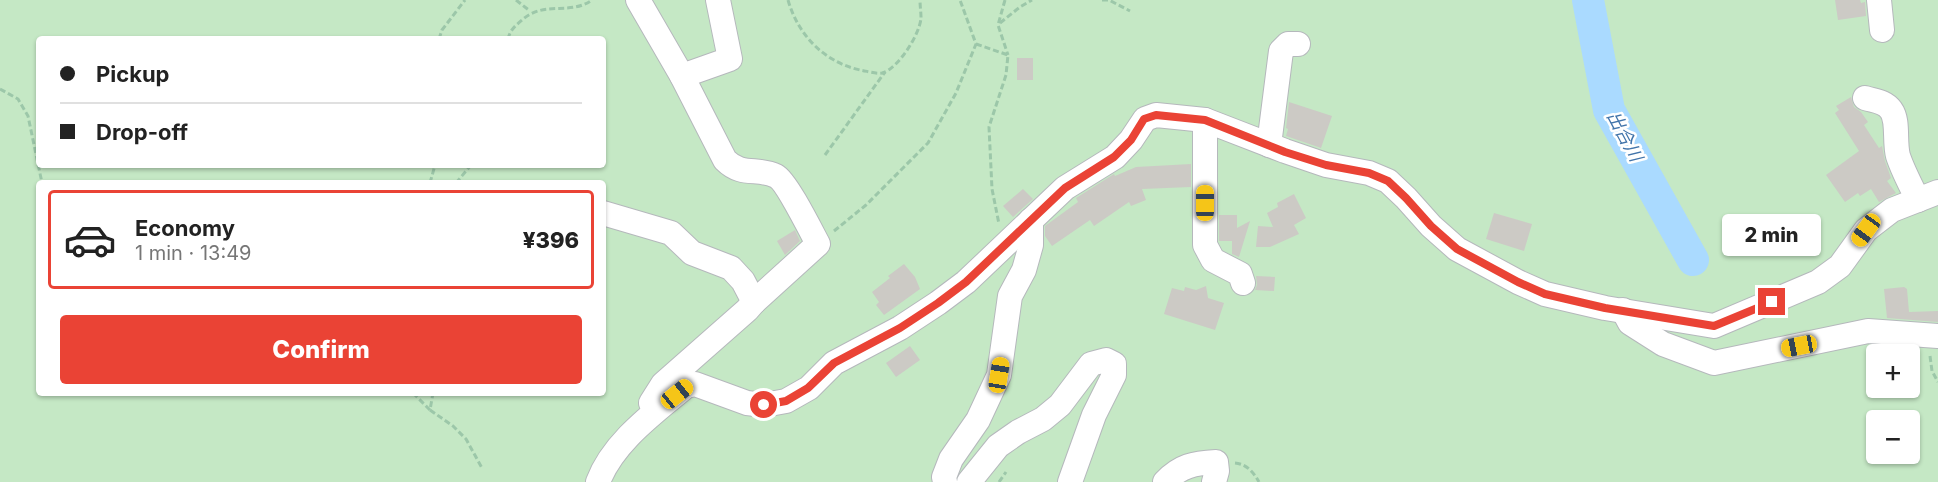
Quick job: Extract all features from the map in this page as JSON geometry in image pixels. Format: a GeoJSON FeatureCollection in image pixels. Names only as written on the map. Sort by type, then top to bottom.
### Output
{"type":"FeatureCollection","features":[{"type":"Feature","properties":{"kind":"street"},"geometry":{"type":"LineString","coordinates":[[638,0],[682,76],[724,160],[732,167],[742,171],[767,173],[780,178],[818,244],[663,384],[652,401],[650,417]]}},
{"type":"Feature","properties":{"kind":"street"},"geometry":{"type":"LineString","coordinates":[[682,76],[730,58],[718,0]]}},
{"type":"Feature","properties":{"kind":"street"},"geometry":{"type":"LineString","coordinates":[[1879,0],[1882,30]]}},
{"type":"Feature","properties":{"kind":"street"},"geometry":{"type":"LineString","coordinates":[[1269,145],[1281,51],[1288,44],[1298,44]]}},
{"type":"Feature","properties":{"kind":"street"},"geometry":{"type":"LineString","coordinates":[[598,482],[603,468],[621,444],[686,386],[695,384],[747,403],[764,405],[786,401],[808,388],[834,363],[900,328],[966,282],[1065,188],[1114,157],[1131,140],[1144,119],[1156,115],[1205,120],[1326,165],[1369,173],[1388,181],[1431,226],[1457,249],[1545,294],[1714,326],[1818,282],[1840,266],[1866,230],[1892,210],[1928,196],[1898,157],[1894,141],[1894,116],[1889,108],[1883,103],[1865,98]]}},
{"type":"Feature","properties":{"kind":"street"},"geometry":{"type":"LineString","coordinates":[[1205,120],[1205,245],[1213,260],[1240,274],[1243,283]]}},
{"type":"Feature","properties":{"kind":"street"},"geometry":{"type":"LineString","coordinates":[[606,214],[671,233],[692,253],[731,268],[743,281],[754,302]]}},
{"type":"Feature","properties":{"kind":"street"},"geometry":{"type":"LineString","coordinates":[[945,482],[944,477],[951,459],[978,420],[999,375],[1010,296],[1024,270],[1031,245],[1031,220]]}},
{"type":"Feature","properties":{"kind":"street"},"geometry":{"type":"LineString","coordinates":[[1623,310],[1630,323],[1663,344],[1714,363],[1868,331],[1935,344]]}},
{"type":"Feature","properties":{"kind":"street"},"geometry":{"type":"LineString","coordinates":[[969,482],[998,446],[1043,419],[1059,405],[1091,364],[1106,360],[1114,364],[1114,375],[1094,415],[1070,482]]}},
{"type":"Feature","properties":{"kind":"street"},"geometry":{"type":"LineString","coordinates":[[1165,482],[1176,470],[1202,462],[1215,472]]}},
{"type":"Feature","properties":{"kind":"path"},"geometry":{"type":"LineString","coordinates":[[440,36],[465,0]]}},
{"type":"Feature","properties":{"kind":"path"},"geometry":{"type":"LineString","coordinates":[[516,0],[530,11]]}},
{"type":"Feature","properties":{"kind":"path"},"geometry":{"type":"LineString","coordinates":[[509,36],[530,11],[551,7],[584,6],[592,0]]}},
{"type":"Feature","properties":{"kind":"path"},"geometry":{"type":"LineString","coordinates":[[789,0],[791,10],[804,36],[820,51],[843,66],[874,73],[885,72]]}},
{"type":"Feature","properties":{"kind":"path"},"geometry":{"type":"LineString","coordinates":[[825,155],[885,72],[900,60],[916,35],[921,20],[920,0]]}},
{"type":"Feature","properties":{"kind":"path"},"geometry":{"type":"LineString","coordinates":[[818,244],[866,205],[928,142],[956,93],[976,44],[960,0]]}},
{"type":"Feature","properties":{"kind":"path"},"geometry":{"type":"LineString","coordinates":[[1005,0],[998,25],[1008,55],[1006,75],[989,127],[992,189],[999,224],[1007,241]]}},
{"type":"Feature","properties":{"kind":"path"},"geometry":{"type":"LineString","coordinates":[[998,25],[1032,0]]}},
{"type":"Feature","properties":{"kind":"path"},"geometry":{"type":"LineString","coordinates":[[1102,0],[1110,0],[1130,11]]}},
{"type":"Feature","properties":{"kind":"path"},"geometry":{"type":"LineString","coordinates":[[976,44],[1008,55]]}},
{"type":"Feature","properties":{"kind":"path"},"geometry":{"type":"LineString","coordinates":[[0,89],[18,99],[28,116],[36,154]]}},
{"type":"Feature","properties":{"kind":"path"},"geometry":{"type":"LineString","coordinates":[[458,180],[468,168]]}},
{"type":"Feature","properties":{"kind":"path"},"geometry":{"type":"LineString","coordinates":[[1935,344],[1930,357],[1932,371],[1938,382]]}},
{"type":"Feature","properties":{"kind":"path"},"geometry":{"type":"LineString","coordinates":[[416,396],[466,439],[482,468]]}},
{"type":"Feature","properties":{"kind":"path"},"geometry":{"type":"LineString","coordinates":[[430,410],[432,396]]}},
{"type":"Feature","properties":{"kind":"path"},"geometry":{"type":"LineString","coordinates":[[1215,472],[1242,463],[1259,482]]}},
{"type":"Feature","properties":{"kind":"green space"},"geometry":{"type":"Polygon","coordinates":[[[0,0],[1938,0],[1938,482],[0,482],[0,0]]]}},
{"type":"Feature","properties":{"kind":"building"},"geometry":{"type":"Polygon","coordinates":[[[1835,0],[1865,2],[1866,16],[1838,20],[1835,0]]]}},
{"type":"Feature","properties":{"kind":"building"},"geometry":{"type":"Polygon","coordinates":[[[1017,58],[1033,58],[1033,80],[1017,80],[1017,58]]]}},
{"type":"Feature","properties":{"kind":"building"},"geometry":{"type":"Polygon","coordinates":[[[1851,97],[1854,107],[1868,122],[1864,125],[1879,148],[1882,146],[1891,178],[1887,181],[1896,193],[1879,202],[1871,189],[1860,196],[1858,193],[1845,202],[1826,175],[1859,151],[1835,113],[1839,110],[1836,106],[1851,97]]]}},
{"type":"Feature","properties":{"kind":"building"},"geometry":{"type":"Polygon","coordinates":[[[1289,102],[1332,116],[1321,148],[1286,136],[1289,102]]]}},
{"type":"Feature","properties":{"kind":"building"},"geometry":{"type":"Polygon","coordinates":[[[1191,164],[1191,187],[1142,189],[1146,200],[1131,206],[1129,202],[1094,226],[1090,220],[1052,246],[1045,236],[1045,226],[1078,202],[1076,198],[1114,174],[1115,176],[1136,167],[1191,164]]]}},
{"type":"Feature","properties":{"kind":"building"},"geometry":{"type":"Polygon","coordinates":[[[1023,189],[1033,199],[1013,217],[1003,206],[1023,189]]]}},
{"type":"Feature","properties":{"kind":"building"},"geometry":{"type":"Polygon","coordinates":[[[1294,194],[1306,218],[1294,225],[1299,234],[1270,247],[1256,247],[1258,226],[1273,227],[1267,213],[1278,207],[1277,203],[1294,194]]]}},
{"type":"Feature","properties":{"kind":"building"},"geometry":{"type":"Polygon","coordinates":[[[1494,213],[1532,224],[1524,251],[1486,239],[1494,213]]]}},
{"type":"Feature","properties":{"kind":"building"},"geometry":{"type":"Polygon","coordinates":[[[1219,215],[1237,215],[1237,228],[1250,221],[1239,257],[1232,254],[1232,241],[1219,241],[1219,215]]]}},
{"type":"Feature","properties":{"kind":"building"},"geometry":{"type":"Polygon","coordinates":[[[795,230],[800,241],[785,255],[777,241],[795,230]]]}},
{"type":"Feature","properties":{"kind":"building"},"geometry":{"type":"Polygon","coordinates":[[[904,264],[915,277],[920,289],[884,315],[876,305],[879,302],[872,292],[904,264]]]}},
{"type":"Feature","properties":{"kind":"building"},"geometry":{"type":"Polygon","coordinates":[[[1256,276],[1275,277],[1274,291],[1255,290],[1256,276]]]}},
{"type":"Feature","properties":{"kind":"building"},"geometry":{"type":"Polygon","coordinates":[[[1206,286],[1208,298],[1224,303],[1215,330],[1164,314],[1172,288],[1184,291],[1185,287],[1196,290],[1206,286]]]}},
{"type":"Feature","properties":{"kind":"building"},"geometry":{"type":"Polygon","coordinates":[[[1904,287],[1907,289],[1909,312],[1938,311],[1938,322],[1887,318],[1884,289],[1904,287]]]}},
{"type":"Feature","properties":{"kind":"building"},"geometry":{"type":"Polygon","coordinates":[[[910,346],[920,360],[896,377],[886,363],[910,346]]]}},
{"type":"Feature","properties":{"kind":"waterway","name":"出合川"},"geometry":{"type":"LineString","coordinates":[[1588,0],[1609,110],[1693,260]]}},
{"type":"Feature","properties":{"kind":"route"},"geometry":{"type":"LineString","coordinates":[[764,405],[786,401],[808,388],[834,363],[900,328],[938,303],[966,282],[1065,188],[1114,157],[1131,140],[1144,119],[1156,115],[1205,120],[1285,152],[1326,165],[1369,173],[1388,181],[1431,226],[1457,249],[1545,294],[1605,308],[1714,326],[1772,302]]}}]}
